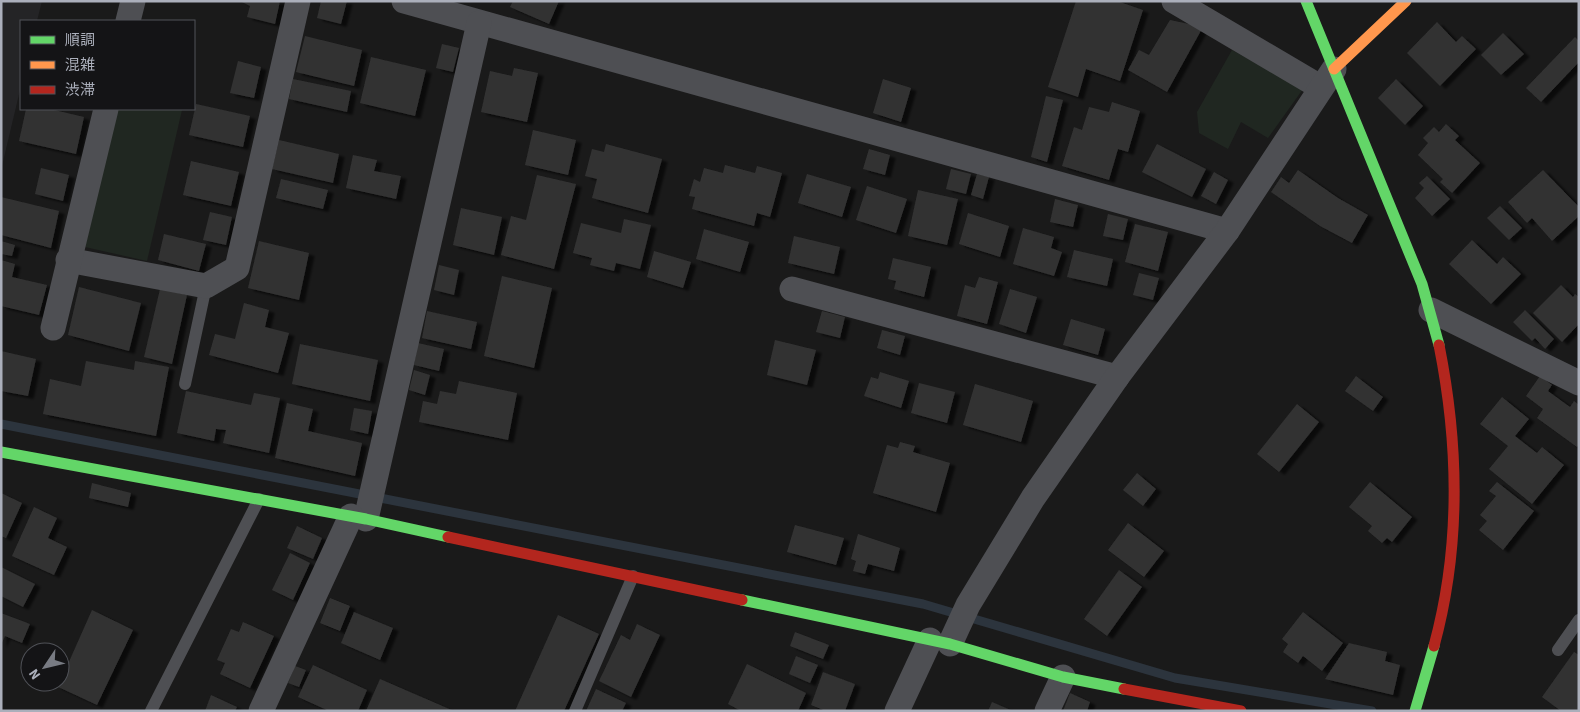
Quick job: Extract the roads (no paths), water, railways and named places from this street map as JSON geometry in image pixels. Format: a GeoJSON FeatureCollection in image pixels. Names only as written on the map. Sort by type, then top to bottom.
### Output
{"type":"FeatureCollection","features":[{"type":"Feature","properties":{"kind":"street"},"geometry":{"type":"LineString","coordinates":[[128,20],[133,1]]}},
{"type":"Feature","properties":{"kind":"street"},"geometry":{"type":"LineString","coordinates":[[68,260],[206,286],[237,268],[298,1]]}},
{"type":"Feature","properties":{"kind":"street"},"geometry":{"type":"LineString","coordinates":[[404,1],[442,6],[479,23],[1227,231]]}},
{"type":"Feature","properties":{"kind":"street"},"geometry":{"type":"LineString","coordinates":[[1174,1],[1327,78]]}},
{"type":"Feature","properties":{"kind":"street"},"geometry":{"type":"LineString","coordinates":[[1306,1],[1327,78],[1431,310],[1446,375],[1454,443],[1456,499],[1452,560],[1443,615],[1429,670],[1415,711]]}},
{"type":"Feature","properties":{"kind":"street"},"geometry":{"type":"LineString","coordinates":[[897,711],[952,629],[1033,498],[1117,378],[1227,231],[1327,78],[1406,1]]}},
{"type":"Feature","properties":{"kind":"street"},"geometry":{"type":"LineString","coordinates":[[261,711],[365,506],[479,23]]}},
{"type":"Feature","properties":{"kind":"street"},"geometry":{"type":"LineString","coordinates":[[53,328],[106,110]]}},
{"type":"Feature","properties":{"kind":"street"},"geometry":{"type":"LineString","coordinates":[[792,289],[1117,378]]}},
{"type":"Feature","properties":{"kind":"street"},"geometry":{"type":"LineString","coordinates":[[1431,310],[1579,383]]}},
{"type":"Feature","properties":{"kind":"street"},"geometry":{"type":"LineString","coordinates":[[1,452],[259,499],[365,506],[633,576],[952,629],[1063,677],[1187,706],[1241,711]]}},
{"type":"Feature","properties":{"kind":"street"},"geometry":{"type":"LineString","coordinates":[[1047,711],[1063,677]]}},
{"type":"Feature","properties":{"kind":"lane"},"geometry":{"type":"LineString","coordinates":[[184,384],[206,286]]}},
{"type":"Feature","properties":{"kind":"lane"},"geometry":{"type":"LineString","coordinates":[[151,711],[259,499]]}},
{"type":"Feature","properties":{"kind":"lane"},"geometry":{"type":"LineString","coordinates":[[575,711],[633,576]]}},
{"type":"Feature","properties":{"kind":"lane"},"geometry":{"type":"LineString","coordinates":[[1558,650],[1579,620]]}},
{"type":"Feature","properties":{"kind":"waterway"},"geometry":{"type":"LineString","coordinates":[[1,424],[923,604],[1175,678],[1372,711]]}}]}
